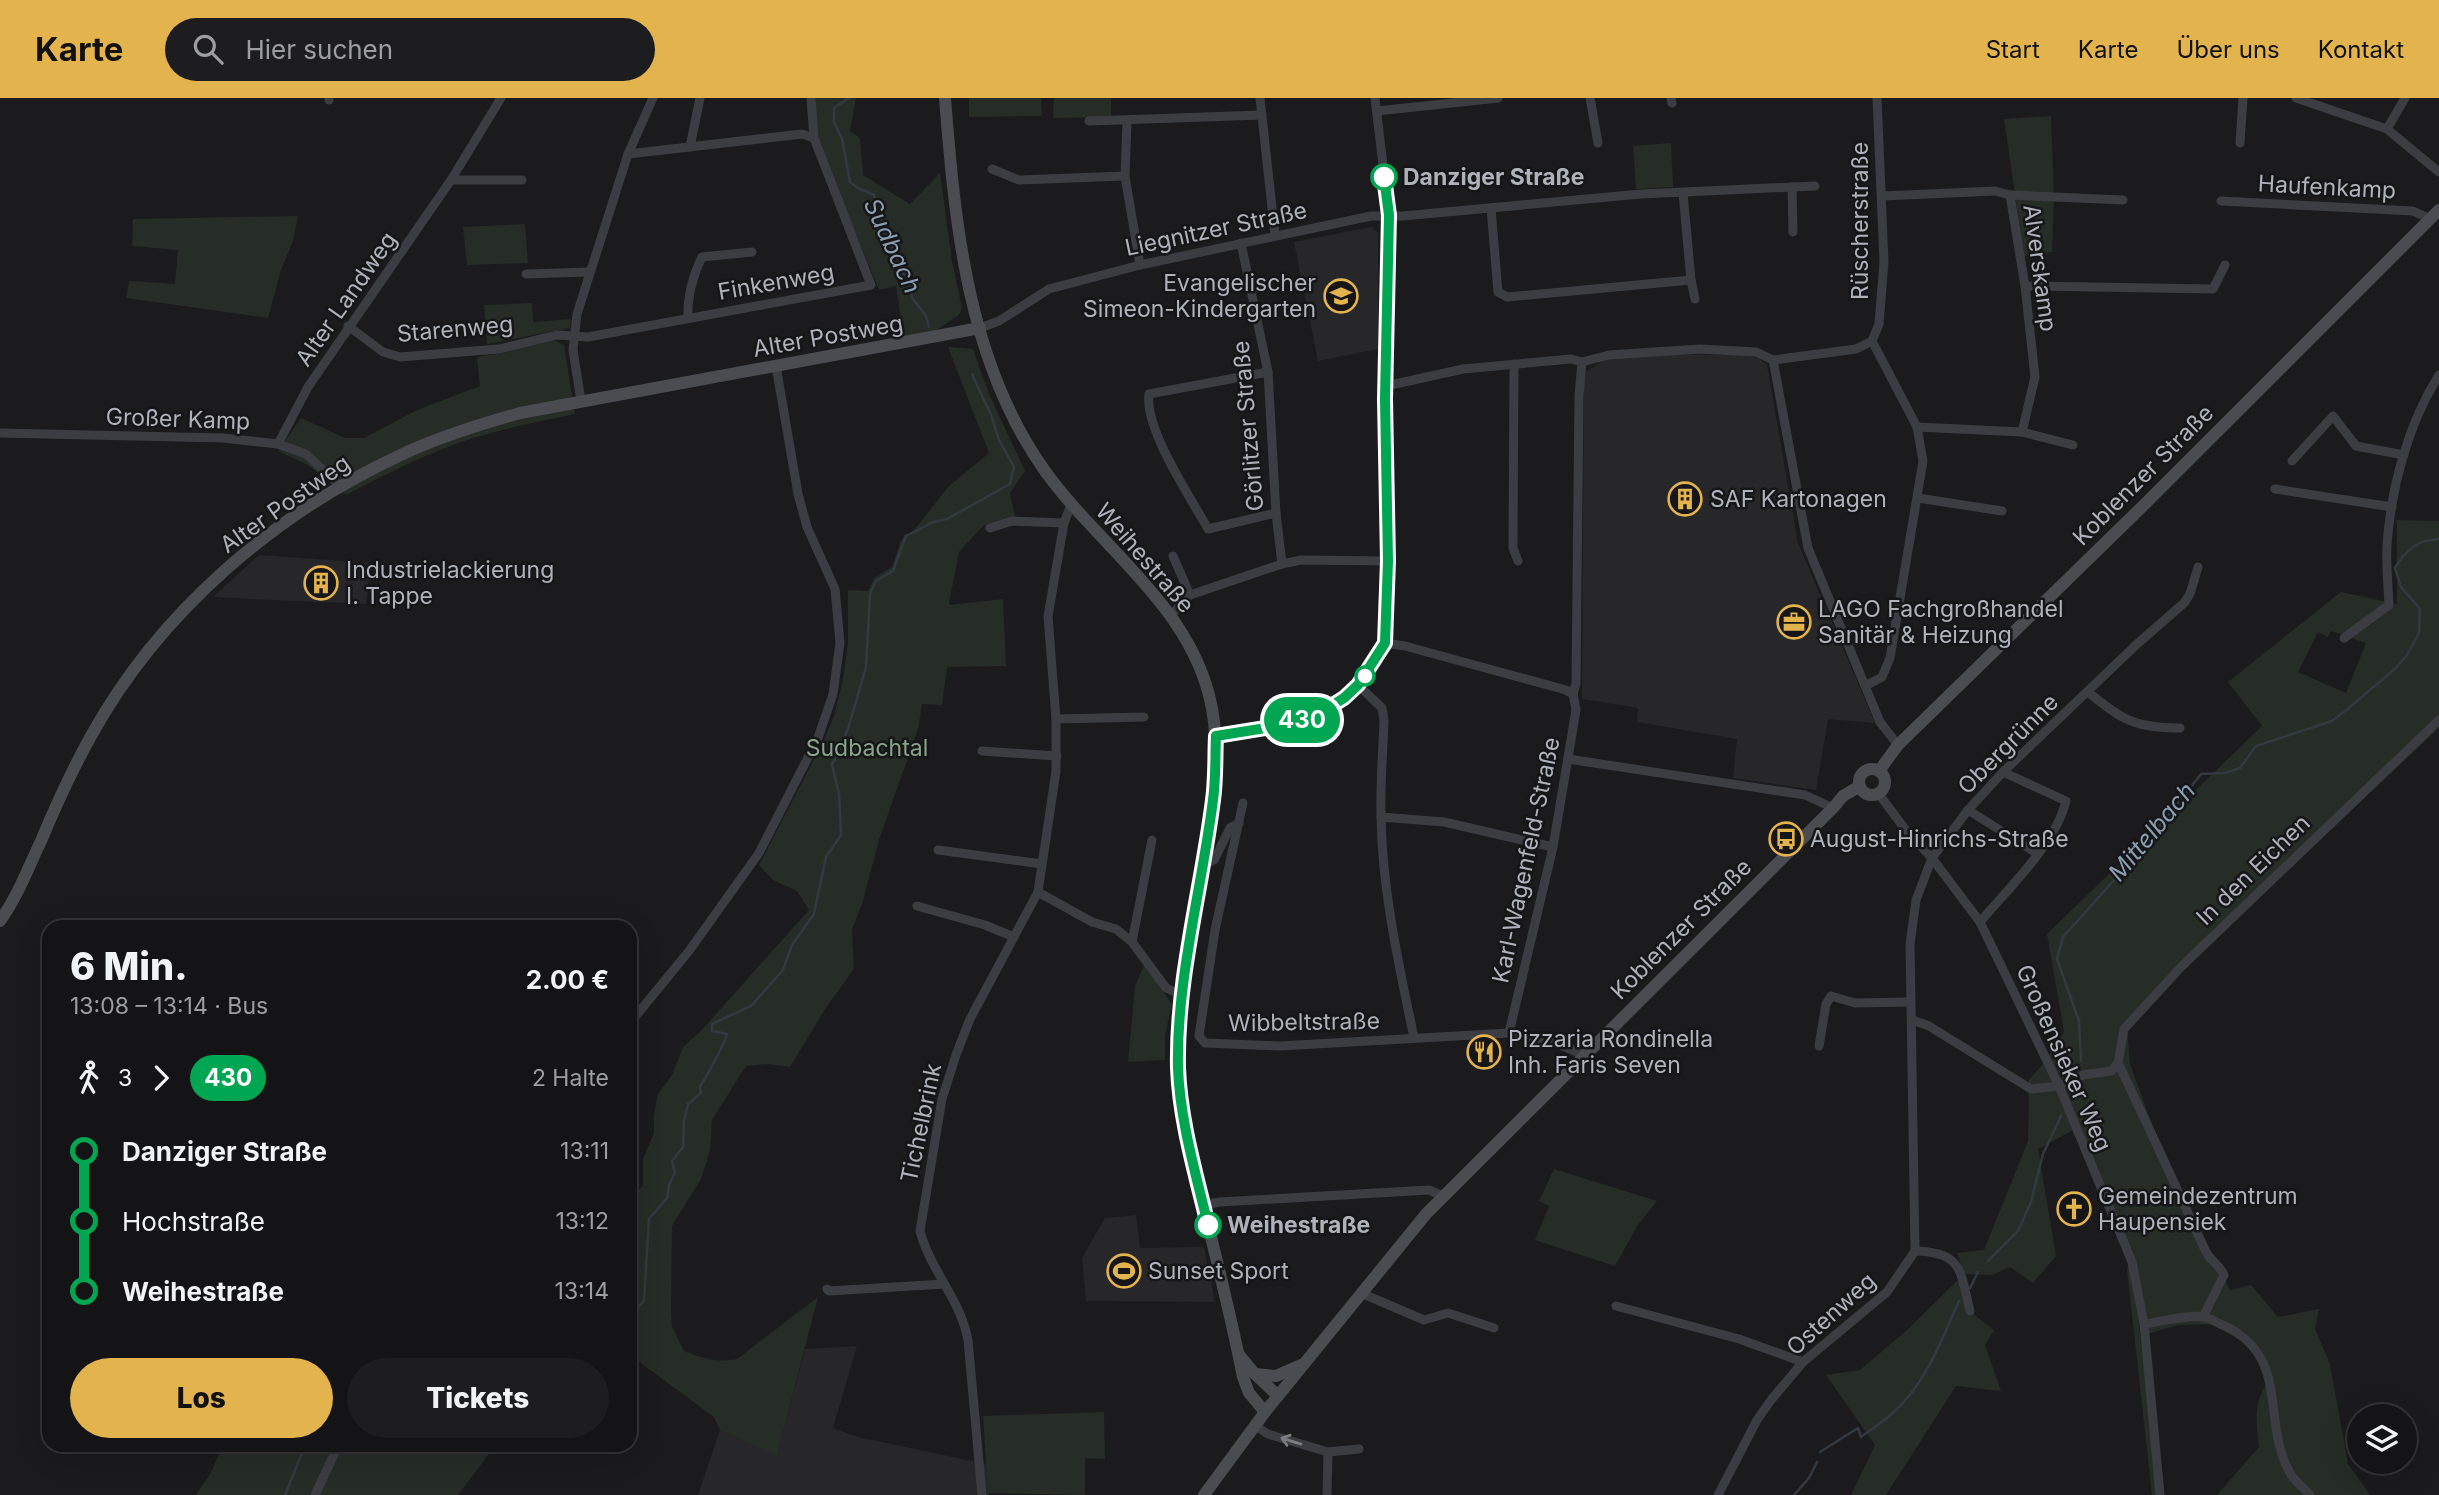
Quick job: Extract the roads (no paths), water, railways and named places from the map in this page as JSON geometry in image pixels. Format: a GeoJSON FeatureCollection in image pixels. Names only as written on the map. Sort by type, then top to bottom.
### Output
{"type":"FeatureCollection","features":[{"type":"Feature","properties":{"kind":"street","name":"Alter Landweg"},"geometry":{"type":"LineString","coordinates":[[278,444],[308,387],[451,180],[501,98]]}},
{"type":"Feature","properties":{"kind":"street"},"geometry":{"type":"LineString","coordinates":[[581,401],[573,351],[577,314],[628,154],[653,98]]}},
{"type":"Feature","properties":{"kind":"street"},"geometry":{"type":"LineString","coordinates":[[690,147],[699,98]]}},
{"type":"Feature","properties":{"kind":"street"},"geometry":{"type":"LineString","coordinates":[[628,154],[802,134],[814,138],[811,98]]}},
{"type":"Feature","properties":{"kind":"street","name":"Weihestraße"},"geometry":{"type":"LineString","coordinates":[[945,98],[962,252],[980,328],[999,387],[1021,432],[1071,505],[1171,615],[1188,642],[1210,697],[1216,736],[1214,797],[1182,995],[1178,1071],[1184,1118],[1243,1377],[1249,1393],[1265,1412]]}},
{"type":"Feature","properties":{"kind":"street"},"geometry":{"type":"LineString","coordinates":[[1260,98],[1275,234]]}},
{"type":"Feature","properties":{"kind":"street"},"geometry":{"type":"LineString","coordinates":[[1216,736],[1303,720],[1344,698],[1358,685],[1385,643],[1388,561],[1386,386],[1389,215],[1375,98]]}},
{"type":"Feature","properties":{"kind":"street"},"geometry":{"type":"LineString","coordinates":[[1389,98],[1390,109]]}},
{"type":"Feature","properties":{"kind":"street"},"geometry":{"type":"LineString","coordinates":[[1377,111],[1447,101],[1498,98]]}},
{"type":"Feature","properties":{"kind":"street"},"geometry":{"type":"LineString","coordinates":[[1590,98],[1598,143]]}},
{"type":"Feature","properties":{"kind":"street","name":"Rüscherstraße"},"geometry":{"type":"LineString","coordinates":[[1872,341],[1879,324],[1884,262],[1877,98]]}},
{"type":"Feature","properties":{"kind":"street"},"geometry":{"type":"LineString","coordinates":[[2240,143],[2243,98]]}},
{"type":"Feature","properties":{"kind":"street"},"geometry":{"type":"LineString","coordinates":[[2296,98],[2387,129],[2439,172]]}},
{"type":"Feature","properties":{"kind":"street"},"geometry":{"type":"LineString","coordinates":[[2387,129],[2405,98]]}},
{"type":"Feature","properties":{"kind":"street"},"geometry":{"type":"LineString","coordinates":[[1089,121],[1262,115]]}},
{"type":"Feature","properties":{"kind":"street"},"geometry":{"type":"LineString","coordinates":[[1127,121],[1125,176],[1140,265]]}},
{"type":"Feature","properties":{"kind":"street","name":"Finkenweg"},"geometry":{"type":"LineString","coordinates":[[574,336],[588,337],[871,285],[814,138]]}},
{"type":"Feature","properties":{"kind":"street"},"geometry":{"type":"LineString","coordinates":[[992,169],[1019,180],[1125,176]]}},
{"type":"Feature","properties":{"kind":"street"},"geometry":{"type":"LineString","coordinates":[[451,180],[522,180]]}},
{"type":"Feature","properties":{"kind":"street","name":"Liegnitzer Straße"},"geometry":{"type":"LineString","coordinates":[[980,328],[999,321],[1049,289],[1275,234],[1371,216],[1641,194],[1815,186]]}},
{"type":"Feature","properties":{"kind":"street"},"geometry":{"type":"LineString","coordinates":[[1792,187],[1793,232]]}},
{"type":"Feature","properties":{"kind":"street","name":"Alverskamp"},"geometry":{"type":"LineString","coordinates":[[1882,196],[1994,191],[2010,195],[2025,286],[2035,377],[2022,432]]}},
{"type":"Feature","properties":{"kind":"street"},"geometry":{"type":"LineString","coordinates":[[1683,192],[1690,280],[1695,299]]}},
{"type":"Feature","properties":{"kind":"street"},"geometry":{"type":"LineString","coordinates":[[2010,195],[2123,200]]}},
{"type":"Feature","properties":{"kind":"street","name":"Haufenkamp"},"geometry":{"type":"LineString","coordinates":[[2221,201],[2434,214]]}},
{"type":"Feature","properties":{"kind":"street"},"geometry":{"type":"LineString","coordinates":[[1491,208],[1500,295],[1507,297],[1690,280]]}},
{"type":"Feature","properties":{"kind":"street","name":"Koblenzer Straße"},"geometry":{"type":"LineString","coordinates":[[1209,1493],[1265,1412],[1409,1232],[1443,1196],[1843,796],[1867,790],[1860,778],[1864,772],[1871,769],[1879,771],[1898,745],[2206,444],[2434,214]]}},
{"type":"Feature","properties":{"kind":"street","name":"Görlitzer Straße"},"geometry":{"type":"LineString","coordinates":[[1241,243],[1268,372],[1276,513],[1282,564]]}},
{"type":"Feature","properties":{"kind":"street","name":"Finkenweg"},"geometry":{"type":"LineString","coordinates":[[688,318],[696,268],[702,257],[752,252]]}},
{"type":"Feature","properties":{"kind":"street"},"geometry":{"type":"LineString","coordinates":[[2025,286],[2213,289],[2225,265]]}},
{"type":"Feature","properties":{"kind":"street"},"geometry":{"type":"LineString","coordinates":[[526,274],[589,272]]}},
{"type":"Feature","properties":{"kind":"street","name":"Starenweg"},"geometry":{"type":"LineString","coordinates":[[348,326],[383,352],[400,357],[499,349],[557,335],[574,336]]}},
{"type":"Feature","properties":{"kind":"street","name":"Alter Postweg"},"geometry":{"type":"LineString","coordinates":[[0,921],[21,885],[58,800],[92,734],[154,644],[235,561],[340,485],[460,430],[520,413],[980,328]]}},
{"type":"Feature","properties":{"kind":"street"},"geometry":{"type":"LineString","coordinates":[[1386,386],[1463,369],[1571,359],[1582,362],[1593,358],[1651,351],[1713,349],[1756,352],[1773,360],[1856,349],[1872,341],[1917,427],[1923,461],[1919,498],[1889,658],[1882,677],[1865,686]]}},
{"type":"Feature","properties":{"kind":"street"},"geometry":{"type":"LineString","coordinates":[[1773,360],[1808,548],[1880,722],[1898,745]]}},
{"type":"Feature","properties":{"kind":"street","name":"Karl-Wagenfeld-Straße"},"geometry":{"type":"LineString","coordinates":[[1509,1033],[1553,847],[1576,710],[1573,694],[1576,683],[1579,396],[1582,362]]}},
{"type":"Feature","properties":{"kind":"street"},"geometry":{"type":"LineString","coordinates":[[1514,365],[1513,548],[1518,561]]}},
{"type":"Feature","properties":{"kind":"street"},"geometry":{"type":"LineString","coordinates":[[637,1014],[689,951],[759,853],[818,738],[833,694],[840,643],[835,589],[807,527],[798,495],[776,366]]}},
{"type":"Feature","properties":{"kind":"street"},"geometry":{"type":"LineString","coordinates":[[1268,372],[1149,394],[1147,406],[1166,454],[1208,529],[1276,513]]}},
{"type":"Feature","properties":{"kind":"street"},"geometry":{"type":"LineString","coordinates":[[2344,638],[2389,605],[2387,547],[2392,507],[2404,455],[2423,406],[2439,375]]}},
{"type":"Feature","properties":{"kind":"street"},"geometry":{"type":"LineString","coordinates":[[2291,461],[2333,416],[2357,446],[2404,455]]}},
{"type":"Feature","properties":{"kind":"street"},"geometry":{"type":"LineString","coordinates":[[1917,427],[2022,432],[2073,445]]}},
{"type":"Feature","properties":{"kind":"street","name":"Großer Kamp"},"geometry":{"type":"LineString","coordinates":[[0,433],[223,438],[278,444],[306,454],[340,485]]}},
{"type":"Feature","properties":{"kind":"street"},"geometry":{"type":"LineString","coordinates":[[2275,489],[2392,507]]}},
{"type":"Feature","properties":{"kind":"street"},"geometry":{"type":"LineString","coordinates":[[1919,498],[2002,511]]}},
{"type":"Feature","properties":{"kind":"street","name":"Tichelbrink"},"geometry":{"type":"LineString","coordinates":[[982,1495],[968,1340],[958,1305],[926,1250],[920,1231],[942,1099],[970,1019],[1038,892],[1051,820],[1057,756],[1048,615],[1065,523],[1071,505]]}},
{"type":"Feature","properties":{"kind":"street"},"geometry":{"type":"LineString","coordinates":[[990,528],[1012,521],[1065,523]]}},
{"type":"Feature","properties":{"kind":"street"},"geometry":{"type":"LineString","coordinates":[[1173,556],[1190,595]]}},
{"type":"Feature","properties":{"kind":"street"},"geometry":{"type":"LineString","coordinates":[[1171,615],[1190,595],[1282,564],[1301,560],[1388,561]]}},
{"type":"Feature","properties":{"kind":"street","name":"Obergrünne"},"geometry":{"type":"LineString","coordinates":[[1932,858],[1968,810],[2003,772],[2184,603],[2190,594],[2198,567]]}},
{"type":"Feature","properties":{"kind":"street"},"geometry":{"type":"LineString","coordinates":[[1385,643],[1405,646],[1573,694]]}},
{"type":"Feature","properties":{"kind":"street"},"geometry":{"type":"LineString","coordinates":[[1358,685],[1382,708],[1384,720],[1381,817],[1392,929],[1414,1038]]}},
{"type":"Feature","properties":{"kind":"street","name":"Obergrünne"},"geometry":{"type":"LineString","coordinates":[[2088,692],[2119,717],[2133,724],[2180,728]]}},
{"type":"Feature","properties":{"kind":"street"},"geometry":{"type":"LineString","coordinates":[[1056,719],[1144,718]]}},
{"type":"Feature","properties":{"kind":"street","name":"In den Eichen"},"geometry":{"type":"LineString","coordinates":[[2118,1063],[2124,1029],[2182,966],[2439,720]]}},
{"type":"Feature","properties":{"kind":"street"},"geometry":{"type":"LineString","coordinates":[[982,751],[1057,756]]}},
{"type":"Feature","properties":{"kind":"street"},"geometry":{"type":"LineString","coordinates":[[1568,759],[1805,795],[1833,808]]}},
{"type":"Feature","properties":{"kind":"street"},"geometry":{"type":"LineString","coordinates":[[1867,790],[1885,783],[1879,771]]}},
{"type":"Feature","properties":{"kind":"street"},"geometry":{"type":"LineString","coordinates":[[1980,922],[2038,854],[2064,811],[2066,801],[2003,772]]}},
{"type":"Feature","properties":{"kind":"street","name":"Großensieker Weg"},"geometry":{"type":"LineString","coordinates":[[1867,790],[1932,858],[1980,922],[2059,1086],[2132,1262],[2144,1324],[2160,1495]]}},
{"type":"Feature","properties":{"kind":"street","name":"Wibbeltstraße"},"geometry":{"type":"LineString","coordinates":[[1243,803],[1215,930],[1199,1036],[1205,1043],[1280,1046],[1509,1033],[1556,1043],[1584,1055]]}},
{"type":"Feature","properties":{"kind":"street"},"geometry":{"type":"LineString","coordinates":[[1968,810],[2038,854]]}},
{"type":"Feature","properties":{"kind":"street"},"geometry":{"type":"LineString","coordinates":[[1381,817],[1444,822],[1553,847]]}},
{"type":"Feature","properties":{"kind":"street","name":"Wibbeltstraße"},"geometry":{"type":"LineString","coordinates":[[1203,865],[1214,860],[1230,828],[1239,823]]}},
{"type":"Feature","properties":{"kind":"street"},"geometry":{"type":"LineString","coordinates":[[1132,942],[1152,839]]}},
{"type":"Feature","properties":{"kind":"street"},"geometry":{"type":"LineString","coordinates":[[938,850],[1042,864]]}},
{"type":"Feature","properties":{"kind":"street"},"geometry":{"type":"LineString","coordinates":[[1932,858],[1916,900],[1910,944],[1915,1251],[1932,1252],[1951,1258],[1960,1270],[1970,1311]]}},
{"type":"Feature","properties":{"kind":"street"},"geometry":{"type":"LineString","coordinates":[[1038,892],[1092,922],[1116,929],[1132,942],[1166,988],[1182,995]]}},
{"type":"Feature","properties":{"kind":"street"},"geometry":{"type":"LineString","coordinates":[[917,906],[985,925],[1014,937]]}},
{"type":"Feature","properties":{"kind":"street"},"geometry":{"type":"LineString","coordinates":[[1819,1046],[1826,1004],[1831,996],[1855,1003],[1910,1002]]}},
{"type":"Feature","properties":{"kind":"street"},"geometry":{"type":"LineString","coordinates":[[1912,1020],[1928,1026],[2031,1090],[2059,1086],[2083,1075],[2111,1071],[2118,1063],[2207,1254],[2224,1275],[2203,1317]]}},
{"type":"Feature","properties":{"kind":"street"},"geometry":{"type":"LineString","coordinates":[[1203,1205],[1429,1190],[1443,1196]]}},
{"type":"Feature","properties":{"kind":"street","name":"Ostenweg"},"geometry":{"type":"LineString","coordinates":[[1718,1495],[1757,1420],[1803,1362],[1888,1292],[1915,1251]]}},
{"type":"Feature","properties":{"kind":"street"},"geometry":{"type":"LineString","coordinates":[[827,1289],[944,1284]]}},
{"type":"Feature","properties":{"kind":"street"},"geometry":{"type":"LineString","coordinates":[[1361,1293],[1424,1320],[1448,1313],[1494,1328]]}},
{"type":"Feature","properties":{"kind":"street"},"geometry":{"type":"LineString","coordinates":[[1616,1306],[1739,1339],[1803,1362]]}},
{"type":"Feature","properties":{"kind":"street"},"geometry":{"type":"LineString","coordinates":[[2144,1324],[2203,1317],[2238,1334],[2259,1354],[2271,1380],[2278,1438],[2289,1472],[2310,1495]]}},
{"type":"Feature","properties":{"kind":"street","name":"Weihestraße"},"geometry":{"type":"LineString","coordinates":[[1238,1353],[1278,1396]]}},
{"type":"Feature","properties":{"kind":"street"},"geometry":{"type":"LineString","coordinates":[[1254,1373],[1276,1376],[1303,1364]]}},
{"type":"Feature","properties":{"kind":"street"},"geometry":{"type":"LineString","coordinates":[[1255,1426],[1268,1434],[1328,1452],[1359,1449]]}},
{"type":"Feature","properties":{"kind":"street"},"geometry":{"type":"LineString","coordinates":[[314,1495],[335,1452]]}},
{"type":"Feature","properties":{"kind":"street"},"geometry":{"type":"LineString","coordinates":[[1327,1495],[1328,1452]]}},
{"type":"Feature","properties":{"kind":"waterway","name":"Sudbach"},"geometry":{"type":"LineString","coordinates":[[849,98],[834,108],[834,122],[842,139],[850,182],[874,195],[883,225],[893,243],[893,260],[909,281],[912,298],[926,316],[929,327]]}},
{"type":"Feature","properties":{"kind":"waterway","name":"Sudbach"},"geometry":{"type":"LineString","coordinates":[[637,1307],[644,1301],[649,1219],[667,1198],[675,1173],[672,1161],[683,1147],[688,1104],[701,1093],[700,1086],[727,1034],[712,1031],[712,1024],[751,1006],[783,970],[792,945],[814,914],[826,857],[841,835],[839,794],[832,765],[848,729],[866,667],[870,594],[876,581],[893,571],[906,536],[933,522],[947,519],[1010,484],[1014,467],[999,440],[972,374]]}},
{"type":"Feature","properties":{"kind":"waterway","name":"Mittelbach"},"geometry":{"type":"LineString","coordinates":[[2081,1061],[2079,1021],[2057,959],[2063,937],[2134,858],[2201,774],[2225,773],[2240,768],[2256,746],[2332,721],[2396,668],[2419,633],[2420,609],[2401,587],[2395,568],[2413,547],[2424,541],[2439,539]]}},
{"type":"Feature","properties":{"kind":"waterway","name":"Mittelbach"},"geometry":{"type":"LineString","coordinates":[[2076,1096],[2082,1083]]}},
{"type":"Feature","properties":{"kind":"waterway","name":"Mittelbach"},"geometry":{"type":"LineString","coordinates":[[1988,1261],[2018,1231],[2031,1202],[2043,1154],[2061,1116]]}},
{"type":"Feature","properties":{"kind":"waterway","name":"Mittelbach"},"geometry":{"type":"LineString","coordinates":[[1970,1288],[1978,1272]]}},
{"type":"Feature","properties":{"kind":"waterway","name":"Mittelbach"},"geometry":{"type":"LineString","coordinates":[[1820,1452],[1858,1428],[1861,1437],[1907,1399],[1933,1358],[1959,1301]]}},
{"type":"Feature","properties":{"kind":"waterway","name":"Sudbach"},"geometry":{"type":"LineString","coordinates":[[285,1495],[303,1452]]}},
{"type":"Feature","properties":{"kind":"waterway","name":"Mittelbach"},"geometry":{"type":"LineString","coordinates":[[1794,1495],[1809,1478],[1817,1462]]}},
{"type":"Feature","properties":{"kind":"place","name":"Danziger Straße"},"geometry":{"type":"Point","coordinates":[1384,177]}},
{"type":"Feature","properties":{"kind":"place","name":"Evangelischer Simeon-Kindergarten"},"geometry":{"type":"Point","coordinates":[1341,296]}},
{"type":"Feature","properties":{"kind":"place","name":"SAF Kartonagen"},"geometry":{"type":"Point","coordinates":[1685,499]}},
{"type":"Feature","properties":{"kind":"place","name":"Industrielackierung I. Tappe"},"geometry":{"type":"Point","coordinates":[321,583]}},
{"type":"Feature","properties":{"kind":"place","name":"LAGO Fachgroßhandel Sanitär & Heizung"},"geometry":{"type":"Point","coordinates":[1794,622]}},
{"type":"Feature","properties":{"kind":"place","name":"August-Hinrichs-Straße"},"geometry":{"type":"Point","coordinates":[1786,839]}},
{"type":"Feature","properties":{"kind":"place","name":"Pizzaria Rondinella Inh. Faris Seven"},"geometry":{"type":"Point","coordinates":[1484,1052]}},
{"type":"Feature","properties":{"kind":"place","name":"Gemeindezentrum Haupensiek"},"geometry":{"type":"Point","coordinates":[2074,1209]}},
{"type":"Feature","properties":{"kind":"place","name":"Weihestraße"},"geometry":{"type":"Point","coordinates":[1208,1225]}},
{"type":"Feature","properties":{"kind":"place","name":"Sunset Sport"},"geometry":{"type":"Point","coordinates":[1124,1271]}},
{"type":"Feature","properties":{"kind":"park label","name":"Sudbachtal"},"geometry":{"type":"Point","coordinates":[867,748]}}]}
